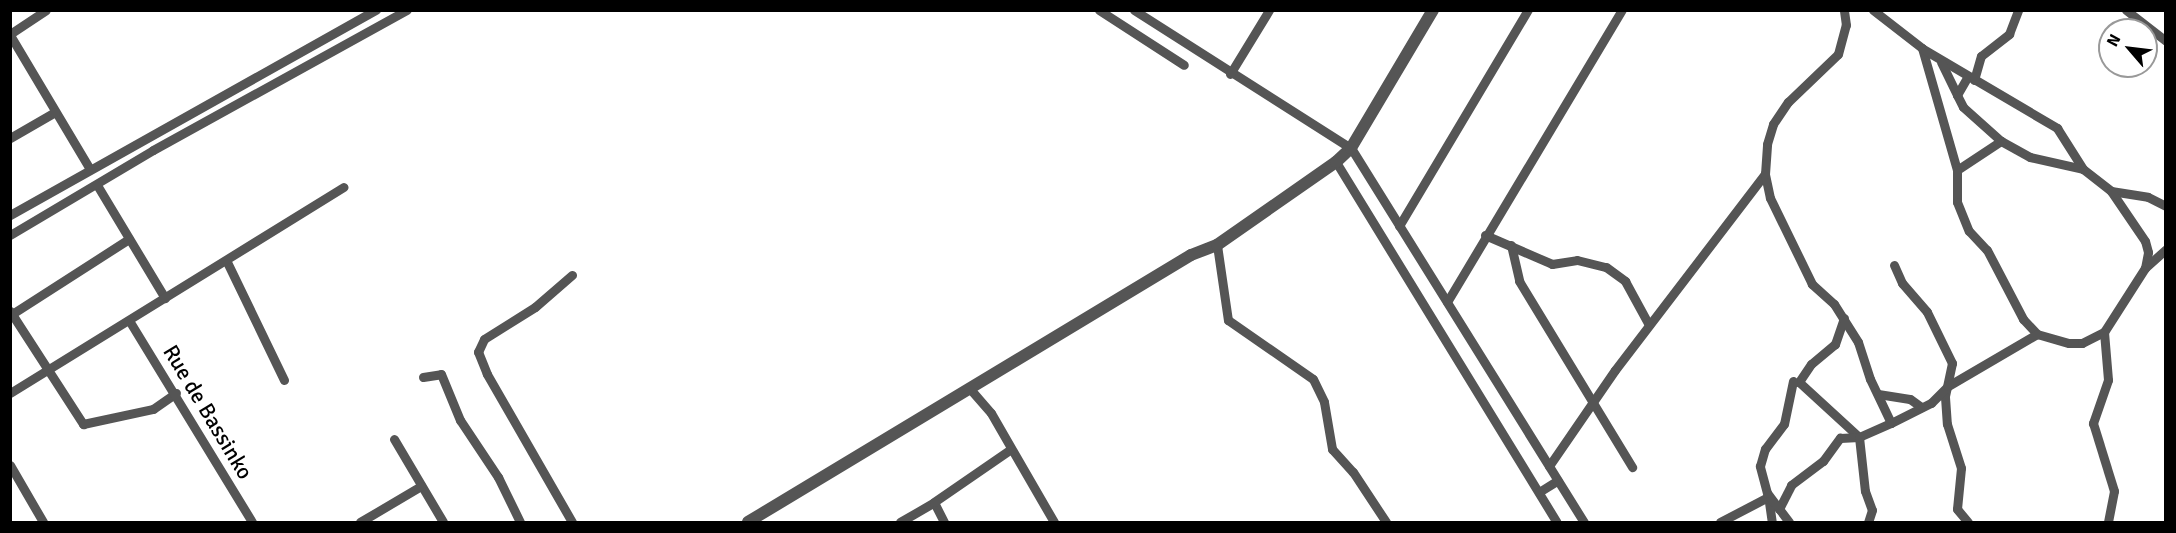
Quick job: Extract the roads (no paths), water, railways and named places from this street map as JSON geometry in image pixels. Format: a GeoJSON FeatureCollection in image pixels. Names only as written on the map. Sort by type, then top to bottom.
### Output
{"type":"FeatureCollection","features":[{"type":"Feature","properties":{"kind":"street"},"geometry":{"type":"LineString","coordinates":[[46,10],[10,34],[90,169]]}},
{"type":"Feature","properties":{"kind":"street"},"geometry":{"type":"LineString","coordinates":[[10,214],[376,10]]}},
{"type":"Feature","properties":{"kind":"street"},"geometry":{"type":"LineString","coordinates":[[10,235],[407,10]]}},
{"type":"Feature","properties":{"kind":"street"},"geometry":{"type":"LineString","coordinates":[[1100,10],[1184,65]]}},
{"type":"Feature","properties":{"kind":"street"},"geometry":{"type":"LineString","coordinates":[[1134,10],[1230,74],[1351,148],[1584,522]]}},
{"type":"Feature","properties":{"kind":"street"},"geometry":{"type":"LineString","coordinates":[[1230,74],[1269,10]]}},
{"type":"Feature","properties":{"kind":"street"},"geometry":{"type":"LineString","coordinates":[[748,522],[767,518],[1191,255],[1217,245],[1336,162],[1351,148],[1434,10]]}},
{"type":"Feature","properties":{"kind":"street"},"geometry":{"type":"LineString","coordinates":[[1399,226],[1528,10]]}},
{"type":"Feature","properties":{"kind":"street"},"geometry":{"type":"LineString","coordinates":[[1447,302],[1485,235],[1622,10]]}},
{"type":"Feature","properties":{"kind":"street"},"geometry":{"type":"LineString","coordinates":[[1844,10],[1846,25],[1838,54],[1788,102],[1773,124],[1767,144],[1765,174],[1770,198],[1812,284],[1844,318],[1858,342],[1891,423]]}},
{"type":"Feature","properties":{"kind":"street"},"geometry":{"type":"LineString","coordinates":[[1873,10],[1940,62],[2058,128],[2074,150],[2083,169]]}},
{"type":"Feature","properties":{"kind":"street"},"geometry":{"type":"LineString","coordinates":[[1958,95],[1971,78],[1981,56],[2009,34],[2018,10]]}},
{"type":"Feature","properties":{"kind":"street"},"geometry":{"type":"LineString","coordinates":[[2126,10],[2166,41]]}},
{"type":"Feature","properties":{"kind":"street"},"geometry":{"type":"LineString","coordinates":[[1922,48],[1957,170],[1957,202],[1969,231],[1988,250],[2027,325],[2037,334],[2082,343],[2104,332],[2145,268],[2166,249]]}},
{"type":"Feature","properties":{"kind":"street"},"geometry":{"type":"LineString","coordinates":[[1940,62],[1973,119],[2001,141],[2030,157],[2083,169],[2111,191],[2145,241],[2148,252],[2145,268]]}},
{"type":"Feature","properties":{"kind":"street"},"geometry":{"type":"LineString","coordinates":[[10,138],[56,112]]}},
{"type":"Feature","properties":{"kind":"street"},"geometry":{"type":"LineString","coordinates":[[1957,170],[2001,141]]}},
{"type":"Feature","properties":{"kind":"street"},"geometry":{"type":"LineString","coordinates":[[1336,162],[1557,522]]}},
{"type":"Feature","properties":{"kind":"street"},"geometry":{"type":"LineString","coordinates":[[1549,466],[1649,325],[1765,174]]}},
{"type":"Feature","properties":{"kind":"street"},"geometry":{"type":"LineString","coordinates":[[97,184],[165,298]]}},
{"type":"Feature","properties":{"kind":"street"},"geometry":{"type":"LineString","coordinates":[[10,393],[228,262],[344,187]]}},
{"type":"Feature","properties":{"kind":"street"},"geometry":{"type":"LineString","coordinates":[[2111,191],[2148,197],[2166,206]]}},
{"type":"Feature","properties":{"kind":"street"},"geometry":{"type":"LineString","coordinates":[[1485,235],[1552,264],[1577,260],[1606,267],[1625,280],[1649,325]]}},
{"type":"Feature","properties":{"kind":"street"},"geometry":{"type":"LineString","coordinates":[[129,239],[11,313],[79,422],[89,426],[153,410],[176,393]]}},
{"type":"Feature","properties":{"kind":"street"},"geometry":{"type":"LineString","coordinates":[[1217,245],[1228,320],[1312,380],[1324,402],[1332,449],[1353,472],[1386,522]]}},
{"type":"Feature","properties":{"kind":"street"},"geometry":{"type":"LineString","coordinates":[[1511,245],[1519,281],[1632,467]]}},
{"type":"Feature","properties":{"kind":"street"},"geometry":{"type":"LineString","coordinates":[[228,262],[284,380]]}},
{"type":"Feature","properties":{"kind":"street"},"geometry":{"type":"LineString","coordinates":[[1894,265],[1902,284],[1927,312],[1952,363],[1948,386],[1949,435],[1961,468],[1957,509],[1968,522]]}},
{"type":"Feature","properties":{"kind":"street"},"geometry":{"type":"LineString","coordinates":[[572,522],[487,374],[478,352],[484,339],[535,307],[573,275]]}},
{"type":"Feature","properties":{"kind":"street"},"geometry":{"type":"LineString","coordinates":[[1844,318],[1835,344],[1811,364],[1799,382],[1859,437],[1865,491],[1872,510],[1868,522]]}},
{"type":"Feature","properties":{"kind":"street","name":"Rue de Bassinko"},"geometry":{"type":"LineString","coordinates":[[130,322],[176,393],[252,522]]}},
{"type":"Feature","properties":{"kind":"street"},"geometry":{"type":"LineString","coordinates":[[2018,345],[2027,325]]}},
{"type":"Feature","properties":{"kind":"street"},"geometry":{"type":"LineString","coordinates":[[2104,332],[2108,380],[2093,423],[2114,491],[2108,522]]}},
{"type":"Feature","properties":{"kind":"street"},"geometry":{"type":"LineString","coordinates":[[1779,509],[1791,485],[1823,461],[1832,445],[1846,436],[1859,437],[1922,407],[1948,386],[2037,334]]}},
{"type":"Feature","properties":{"kind":"street"},"geometry":{"type":"LineString","coordinates":[[423,377],[441,374],[460,420],[498,477],[520,522]]}},
{"type":"Feature","properties":{"kind":"street"},"geometry":{"type":"LineString","coordinates":[[1772,522],[1761,456],[1781,432],[1792,381]]}},
{"type":"Feature","properties":{"kind":"street"},"geometry":{"type":"LineString","coordinates":[[971,390],[1011,449],[1054,522]]}},
{"type":"Feature","properties":{"kind":"street"},"geometry":{"type":"LineString","coordinates":[[1878,394],[1911,399],[1922,407]]}},
{"type":"Feature","properties":{"kind":"street"},"geometry":{"type":"LineString","coordinates":[[1886,412],[1899,399]]}},
{"type":"Feature","properties":{"kind":"street"},"geometry":{"type":"LineString","coordinates":[[394,440],[443,522]]}},
{"type":"Feature","properties":{"kind":"street"},"geometry":{"type":"LineString","coordinates":[[900,522],[934,502],[1011,449]]}},
{"type":"Feature","properties":{"kind":"street"},"geometry":{"type":"LineString","coordinates":[[10,465],[43,522]]}},
{"type":"Feature","properties":{"kind":"street"},"geometry":{"type":"LineString","coordinates":[[1539,492],[1558,480]]}},
{"type":"Feature","properties":{"kind":"street"},"geometry":{"type":"LineString","coordinates":[[360,522],[421,486]]}},
{"type":"Feature","properties":{"kind":"street"},"geometry":{"type":"LineString","coordinates":[[1768,495],[1789,522]]}},
{"type":"Feature","properties":{"kind":"street"},"geometry":{"type":"LineString","coordinates":[[1720,522],[1768,495]]}},
{"type":"Feature","properties":{"kind":"street"},"geometry":{"type":"LineString","coordinates":[[934,502],[944,522]]}}]}
